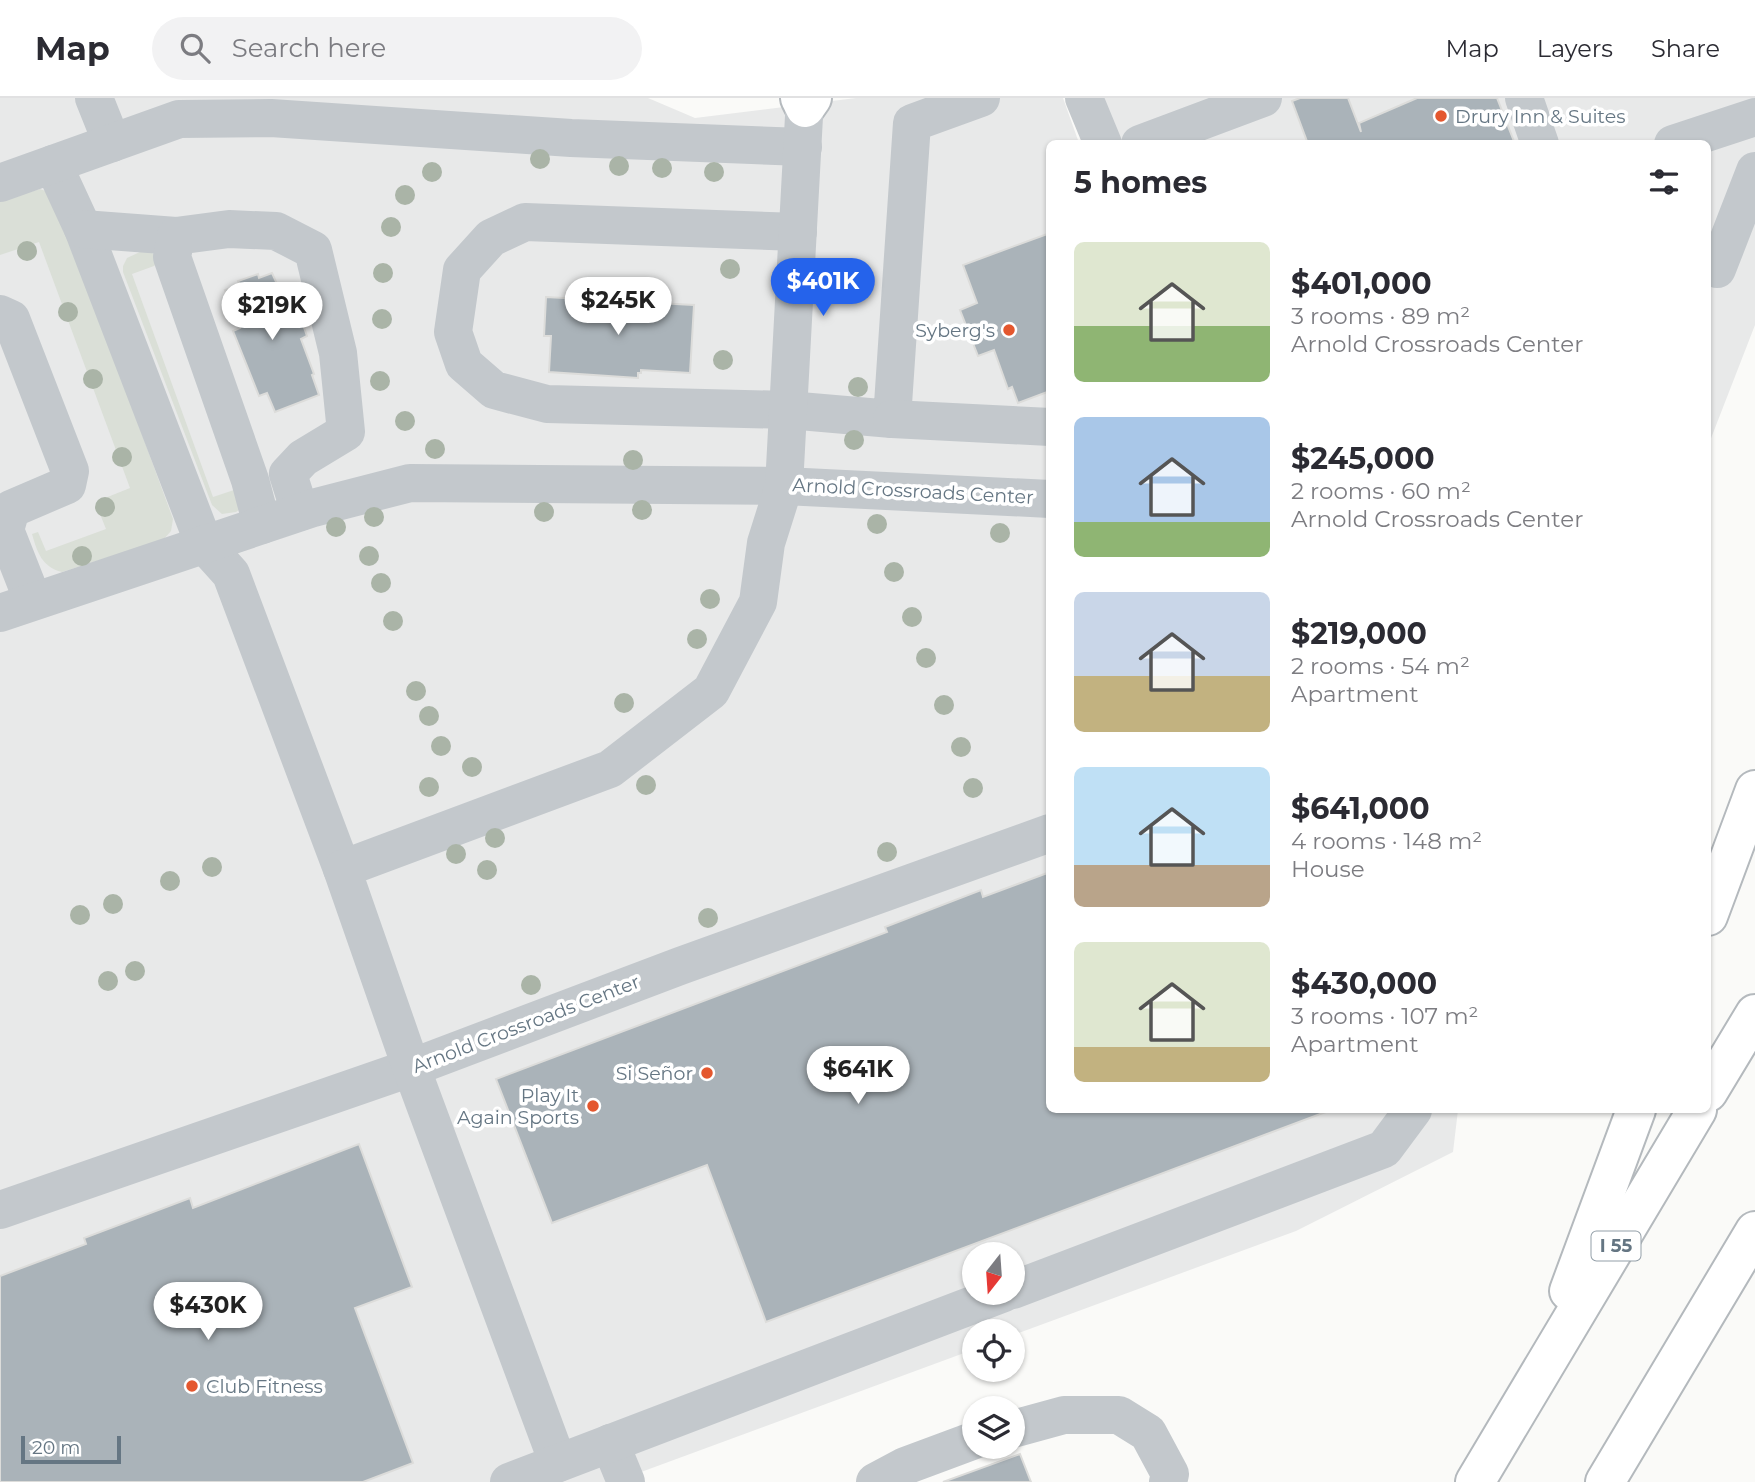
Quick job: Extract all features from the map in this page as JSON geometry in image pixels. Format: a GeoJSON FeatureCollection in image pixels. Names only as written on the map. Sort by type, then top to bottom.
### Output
{"type":"FeatureCollection","features":[{"type":"Feature","properties":{"kind":"highway"},"geometry":{"type":"LineString","coordinates":[[1711,908],[1755,790]]}},
{"type":"Feature","properties":{"kind":"highway"},"geometry":{"type":"LineString","coordinates":[[1711,1087],[1755,1014]]}},
{"type":"Feature","properties":{"kind":"highway"},"geometry":{"type":"LineString","coordinates":[[1535,1382],[1635,1113]]}},
{"type":"Feature","properties":{"kind":"highway","name":"I 55"},"geometry":{"type":"LineString","coordinates":[[1475,1482],[1696,1113]]}},
{"type":"Feature","properties":{"kind":"highway"},"geometry":{"type":"LineString","coordinates":[[1605,1482],[1755,1231]]}},
{"type":"Feature","properties":{"kind":"street"},"geometry":{"type":"LineString","coordinates":[[94,98],[112,143]]}},
{"type":"Feature","properties":{"kind":"street"},"geometry":{"type":"LineString","coordinates":[[892,419],[912,123],[981,98]]}},
{"type":"Feature","properties":{"kind":"street"},"geometry":{"type":"LineString","coordinates":[[1084,98],[1101,140]]}},
{"type":"Feature","properties":{"kind":"street"},"geometry":{"type":"LineString","coordinates":[[1151,140],[1263,98]]}},
{"type":"Feature","properties":{"kind":"street"},"geometry":{"type":"LineString","coordinates":[[1524,98],[1539,140]]}},
{"type":"Feature","properties":{"kind":"street","name":"Arnold Crossroads Center"},"geometry":{"type":"LineString","coordinates":[[806,101],[784,486],[1046,499]]}},
{"type":"Feature","properties":{"kind":"street"},"geometry":{"type":"LineString","coordinates":[[0,183],[179,119],[309,109],[571,138],[803,147]]}},
{"type":"Feature","properties":{"kind":"street"},"geometry":{"type":"LineString","coordinates":[[1685,140],[1755,117]]}},
{"type":"Feature","properties":{"kind":"street"},"geometry":{"type":"LineString","coordinates":[[53,164],[83,229],[204,544],[231,574],[342,869],[411,1067],[558,1463]]}},
{"type":"Feature","properties":{"kind":"street"},"geometry":{"type":"LineString","coordinates":[[1711,272],[1755,171]]}},
{"type":"Feature","properties":{"kind":"street"},"geometry":{"type":"LineString","coordinates":[[798,232],[525,222],[491,238],[462,270],[453,332],[464,364],[494,390],[547,404],[788,410],[892,419],[1046,427]]}},
{"type":"Feature","properties":{"kind":"street"},"geometry":{"type":"LineString","coordinates":[[83,229],[176,236],[229,229],[276,230],[313,250],[338,353],[346,432],[303,458],[288,474],[300,512]]}},
{"type":"Feature","properties":{"kind":"street"},"geometry":{"type":"LineString","coordinates":[[176,236],[172,257],[250,480],[262,525]]}},
{"type":"Feature","properties":{"kind":"street"},"geometry":{"type":"LineString","coordinates":[[0,314],[11,319],[70,471],[67,485],[6,510],[5,530],[16,607],[300,512],[411,483],[784,486],[766,543],[758,602],[711,691],[610,769],[342,869]]}},
{"type":"Feature","properties":{"kind":"street","name":"Arnold Crossroads Center"},"geometry":{"type":"LineString","coordinates":[[0,1210],[411,1067],[680,966],[1046,834]]}},
{"type":"Feature","properties":{"kind":"street"},"geometry":{"type":"LineString","coordinates":[[1026,1285],[1384,1149],[1411,1113]]}},
{"type":"Feature","properties":{"kind":"street"},"geometry":{"type":"LineString","coordinates":[[509,1482],[970,1306]]}},
{"type":"Feature","properties":{"kind":"street"},"geometry":{"type":"LineString","coordinates":[[1025,1426],[1065,1415],[1119,1415],[1148,1433],[1170,1474],[1168,1482]]}},
{"type":"Feature","properties":{"kind":"street"},"geometry":{"type":"LineString","coordinates":[[610,1443],[626,1482]]}},
{"type":"Feature","properties":{"kind":"street"},"geometry":{"type":"LineString","coordinates":[[875,1482],[905,1466],[962,1445]]}},
{"type":"Feature","properties":{"kind":"shaded area"},"geometry":{"type":"Polygon","coordinates":[[[0,98],[648,98],[695,118],[856,98],[1063,98],[1078,140],[1046,140],[1046,1113],[1458,1113],[1453,1152],[1296,1231],[1025,1331],[1025,1319],[962,1319],[962,1354],[614,1482],[0,1482],[0,98]]]}},
{"type":"Feature","properties":{"kind":"shaded area"},"geometry":{"type":"Polygon","coordinates":[[[1103,98],[1755,98],[1755,325],[1711,438],[1711,140],[1119,140],[1103,98]]]}},
{"type":"Feature","properties":{"kind":"shaded area"},"geometry":{"type":"Polygon","coordinates":[[[40,189],[48,192],[107,339],[173,519],[171,531],[163,540],[62,572],[45,563],[38,553],[32,534],[38,532],[46,551],[106,529],[98,509],[100,500],[130,488],[39,242],[0,255],[0,201],[40,189]]]}},
{"type":"Feature","properties":{"kind":"shaded area"},"geometry":{"type":"Polygon","coordinates":[[[142,251],[156,254],[158,262],[132,274],[213,497],[237,489],[243,507],[236,512],[222,514],[212,505],[123,272],[127,258],[142,251]]]}},
{"type":"Feature","properties":{"kind":"building","name":"Drury Inn & Suites"},"geometry":{"type":"Polygon","coordinates":[[[1300,98],[1348,98],[1361,132],[1359,123],[1417,98],[1497,98],[1513,140],[1307,140],[1292,101],[1300,98]]]}},
{"type":"Feature","properties":{"kind":"building","name":"Syberg's"},"geometry":{"type":"Polygon","coordinates":[[[1046,234],[1046,392],[1018,403],[1012,387],[1008,389],[994,350],[978,356],[960,310],[977,303],[963,265],[1046,234]]]}},
{"type":"Feature","properties":{"kind":"building"},"geometry":{"type":"Polygon","coordinates":[[[272,273],[294,321],[301,319],[307,336],[301,339],[319,395],[275,412],[267,393],[259,396],[233,331],[240,328],[225,290],[240,285],[238,281],[258,274],[259,278],[272,273]]]}},
{"type":"Feature","properties":{"kind":"building"},"geometry":{"type":"Polygon","coordinates":[[[546,297],[694,305],[690,373],[641,370],[638,378],[549,372],[551,336],[544,336],[546,297]]]}},
{"type":"Feature","properties":{"kind":"building"},"geometry":{"type":"Polygon","coordinates":[[[1046,873],[1046,1113],[1323,1113],[979,1242],[962,1242],[962,1248],[766,1322],[707,1165],[552,1223],[496,1079],[887,932],[885,927],[981,890],[983,897],[1046,873]]]}},
{"type":"Feature","properties":{"kind":"building","name":"Club Fitness"},"geometry":{"type":"Polygon","coordinates":[[[359,1144],[412,1287],[355,1308],[413,1463],[363,1482],[0,1482],[0,1276],[86,1244],[84,1238],[190,1198],[193,1208],[359,1144]]]}},
{"type":"Feature","properties":{"kind":"building"},"geometry":{"type":"Polygon","coordinates":[[[1006,1459],[1022,1459],[1031,1482],[943,1482],[1006,1459]]]}},
{"type":"Feature","properties":{"kind":"place","name":"Drury Inn & Suites"},"geometry":{"type":"Point","coordinates":[1441,116]}},
{"type":"Feature","properties":{"kind":"place","name":"Syberg's"},"geometry":{"type":"Point","coordinates":[1009,330]}},
{"type":"Feature","properties":{"kind":"place","name":"Si Señor"},"geometry":{"type":"Point","coordinates":[707,1073]}},
{"type":"Feature","properties":{"kind":"place","name":"Play It Again Sports"},"geometry":{"type":"Point","coordinates":[593,1106]}},
{"type":"Feature","properties":{"kind":"place","name":"Club Fitness"},"geometry":{"type":"Point","coordinates":[192,1386]}}]}
